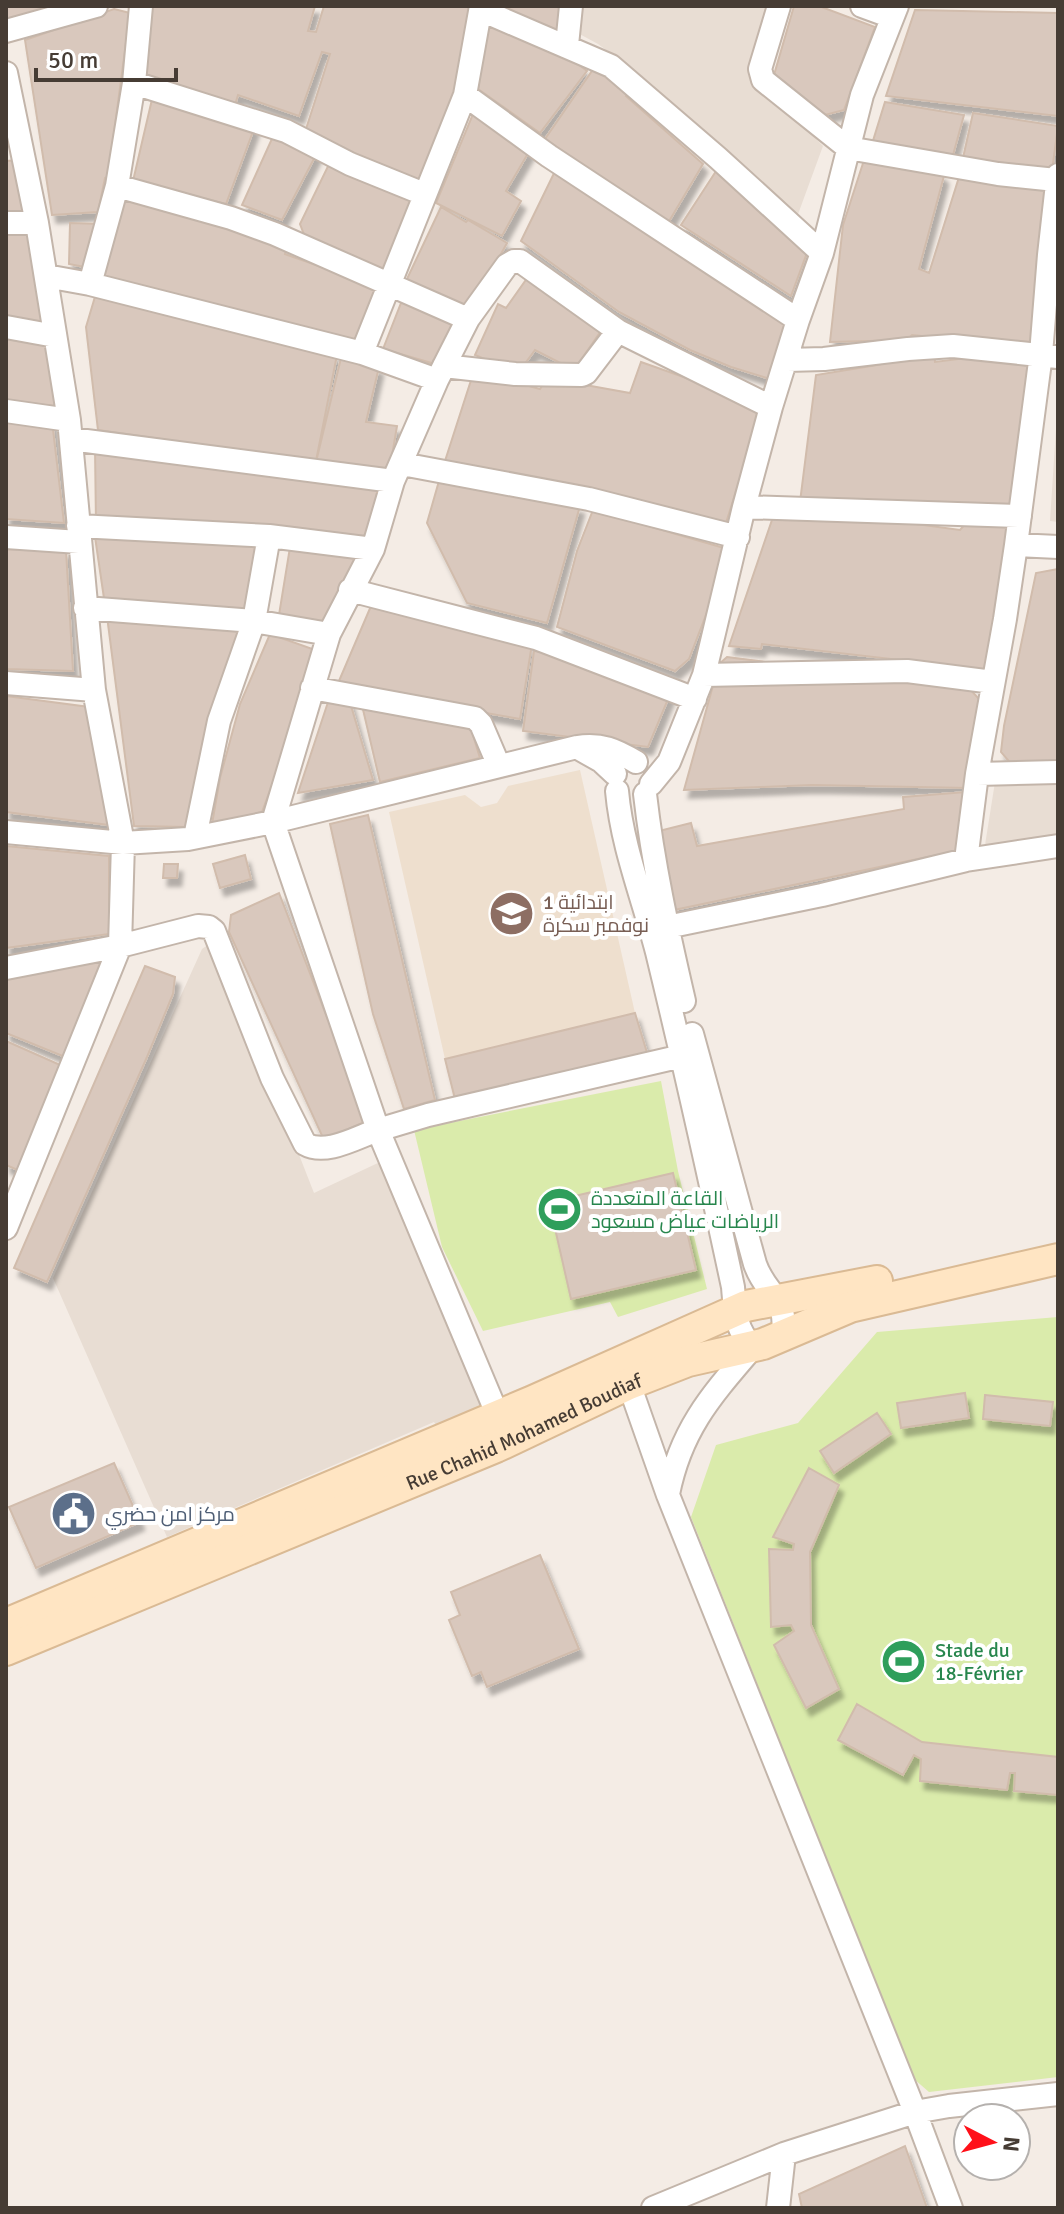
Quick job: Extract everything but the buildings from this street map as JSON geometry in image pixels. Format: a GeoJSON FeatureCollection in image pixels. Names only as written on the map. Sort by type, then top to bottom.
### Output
{"type":"FeatureCollection","features":[{"type":"Feature","properties":{"kind":"main road","name":"Rue Chahid Mohamed Boudiaf"},"geometry":{"type":"LineString","coordinates":[[6,1624],[498,1416],[735,1310],[758,1302],[853,1286],[1058,1239]]}},
{"type":"Feature","properties":{"kind":"main road","name":"Rue Chahid Mohamed Boudiaf"},"geometry":{"type":"LineString","coordinates":[[6,1650],[505,1443],[629,1384],[688,1361],[753,1347],[850,1307],[1058,1259]]}},
{"type":"Feature","properties":{"kind":"street"},"geometry":{"type":"LineString","coordinates":[[6,31],[96,6]]}},
{"type":"Feature","properties":{"kind":"street"},"geometry":{"type":"LineString","coordinates":[[90,284],[117,186],[134,83],[141,6]]}},
{"type":"Feature","properties":{"kind":"street"},"geometry":{"type":"LineString","coordinates":[[567,45],[571,6]]}},
{"type":"Feature","properties":{"kind":"street"},"geometry":{"type":"LineString","coordinates":[[779,6],[761,63],[763,80],[848,148],[967,169],[1057,178],[1050,356],[1020,516],[977,774],[966,860]]}},
{"type":"Feature","properties":{"kind":"street"},"geometry":{"type":"LineString","coordinates":[[643,776],[669,762],[704,675],[771,407],[822,253],[862,95],[895,11],[862,6]]}},
{"type":"Feature","properties":{"kind":"street"},"geometry":{"type":"LineString","coordinates":[[362,353],[465,95],[481,8],[611,66],[822,253]]}},
{"type":"Feature","properties":{"kind":"street"},"geometry":{"type":"LineString","coordinates":[[6,73],[37,223],[70,429],[94,690],[123,843],[120,946],[6,1228]]}},
{"type":"Feature","properties":{"kind":"street"},"geometry":{"type":"LineString","coordinates":[[134,83],[286,131],[350,164],[424,194]]}},
{"type":"Feature","properties":{"kind":"street"},"geometry":{"type":"LineString","coordinates":[[465,95],[549,156],[798,320]]}},
{"type":"Feature","properties":{"kind":"street"},"geometry":{"type":"LineString","coordinates":[[117,186],[231,218],[275,234],[468,319]]}},
{"type":"Feature","properties":{"kind":"street"},"geometry":{"type":"LineString","coordinates":[[6,223],[37,223]]}},
{"type":"Feature","properties":{"kind":"street"},"geometry":{"type":"LineString","coordinates":[[498,1416],[378,1130],[273,822],[329,634],[373,549],[398,472],[440,373],[468,319],[507,265],[517,260],[525,262],[618,331],[771,407]]}},
{"type":"Feature","properties":{"kind":"street"},"geometry":{"type":"LineString","coordinates":[[46,276],[90,284],[440,373],[582,375],[618,331]]}},
{"type":"Feature","properties":{"kind":"street"},"geometry":{"type":"LineString","coordinates":[[6,327],[55,336]]}},
{"type":"Feature","properties":{"kind":"street"},"geometry":{"type":"LineString","coordinates":[[787,360],[939,347],[1050,356]]}},
{"type":"Feature","properties":{"kind":"street"},"geometry":{"type":"LineString","coordinates":[[6,411],[70,429],[589,499],[738,537]]}},
{"type":"Feature","properties":{"kind":"street"},"geometry":{"type":"LineString","coordinates":[[744,507],[1020,516]]}},
{"type":"Feature","properties":{"kind":"street"},"geometry":{"type":"LineString","coordinates":[[6,537],[79,534],[269,536],[373,549]]}},
{"type":"Feature","properties":{"kind":"street"},"geometry":{"type":"LineString","coordinates":[[195,837],[219,721],[254,621],[269,536]]}},
{"type":"Feature","properties":{"kind":"street"},"geometry":{"type":"LineString","coordinates":[[1016,545],[1058,547]]}},
{"type":"Feature","properties":{"kind":"street"},"geometry":{"type":"LineString","coordinates":[[350,590],[536,638],[695,699]]}},
{"type":"Feature","properties":{"kind":"street"},"geometry":{"type":"LineString","coordinates":[[85,608],[254,621],[329,634]]}},
{"type":"Feature","properties":{"kind":"street"},"geometry":{"type":"LineString","coordinates":[[704,675],[907,671],[993,682]]}},
{"type":"Feature","properties":{"kind":"street"},"geometry":{"type":"LineString","coordinates":[[6,683],[94,690]]}},
{"type":"Feature","properties":{"kind":"street"},"geometry":{"type":"LineString","coordinates":[[312,688],[475,718],[481,724],[499,766]]}},
{"type":"Feature","properties":{"kind":"street"},"geometry":{"type":"LineString","coordinates":[[6,832],[123,843],[195,837],[273,822],[577,747],[598,745],[608,748],[643,776],[652,850],[696,1053],[755,1264],[784,1312],[783,1336]]}},
{"type":"Feature","properties":{"kind":"street"},"geometry":{"type":"LineString","coordinates":[[577,747],[601,761],[627,799],[639,798],[643,776]]}},
{"type":"Feature","properties":{"kind":"street"},"geometry":{"type":"LineString","coordinates":[[643,776],[621,765],[616,783],[623,832],[652,932],[682,1056],[732,1280],[739,1328],[753,1347],[699,1412],[679,1452],[668,1495]]}},
{"type":"Feature","properties":{"kind":"street"},"geometry":{"type":"LineString","coordinates":[[977,774],[1058,772]]}},
{"type":"Feature","properties":{"kind":"street"},"geometry":{"type":"LineString","coordinates":[[667,927],[822,895],[966,860],[1058,846]]}},
{"type":"Feature","properties":{"kind":"street"},"geometry":{"type":"LineString","coordinates":[[6,968],[120,946],[198,926],[212,929],[272,1078],[305,1144],[323,1149],[428,1115],[682,1056]]}},
{"type":"Feature","properties":{"kind":"street"},"geometry":{"type":"LineString","coordinates":[[629,1384],[668,1495],[951,2208]]}},
{"type":"Feature","properties":{"kind":"street"},"geometry":{"type":"LineString","coordinates":[[653,2208],[784,2154],[915,2112],[1058,2094]]}},
{"type":"Feature","properties":{"kind":"street"},"geometry":{"type":"LineString","coordinates":[[778,2208],[784,2154]]}},
{"type":"Feature","properties":{"kind":"shaded area"},"geometry":{"type":"Polygon","coordinates":[[[577,6],[771,6],[751,74],[823,146],[797,217],[686,121],[653,85],[598,44],[574,31],[577,6]]]}},
{"type":"Feature","properties":{"kind":"shaded area"},"geometry":{"type":"Polygon","coordinates":[[[1058,398],[1058,522],[1050,521],[1058,398]]]}},
{"type":"Feature","properties":{"kind":"shaded area","name":"ابتدائية 1 نوفمبر سكرة"},"geometry":{"type":"Polygon","coordinates":[[[580,770],[635,1013],[445,1059],[389,812],[465,795],[481,807],[497,803],[508,786],[580,770]]]}},
{"type":"Feature","properties":{"kind":"shaded area"},"geometry":{"type":"Polygon","coordinates":[[[1058,777],[1058,834],[1044,839],[985,845],[995,782],[1058,777]]]}},
{"type":"Feature","properties":{"kind":"shaded area"},"geometry":{"type":"Polygon","coordinates":[[[215,940],[314,1193],[380,1162],[490,1409],[438,1428],[434,1422],[167,1537],[53,1278],[202,949],[215,940]]]}},
{"type":"Feature","properties":{"kind":"green space","name":"القاعة المتعددة الرياضات عياض مسعود"},"geometry":{"type":"Polygon","coordinates":[[[661,1081],[678,1171],[707,1289],[618,1317],[610,1302],[483,1331],[442,1247],[414,1130],[661,1081]]]}},
{"type":"Feature","properties":{"kind":"green space","name":"Stade du 18-Février"},"geometry":{"type":"Polygon","coordinates":[[[1058,1317],[1058,2077],[929,2092],[914,2079],[691,1517],[716,1445],[798,1423],[877,1332],[1058,1317]]]}},
{"type":"Feature","properties":{"kind":"place","name":"ابتدائية 1 نوفمبر سكرة"},"geometry":{"type":"Point","coordinates":[512,913]}},
{"type":"Feature","properties":{"kind":"place","name":"القاعة المتعددة الرياضات عياض مسعود"},"geometry":{"type":"Point","coordinates":[560,1209]}},
{"type":"Feature","properties":{"kind":"place","name":"مركز امن حضري"},"geometry":{"type":"Point","coordinates":[74,1514]}},
{"type":"Feature","properties":{"kind":"place","name":"Stade du 18-Février"},"geometry":{"type":"Point","coordinates":[904,1662]}}]}
